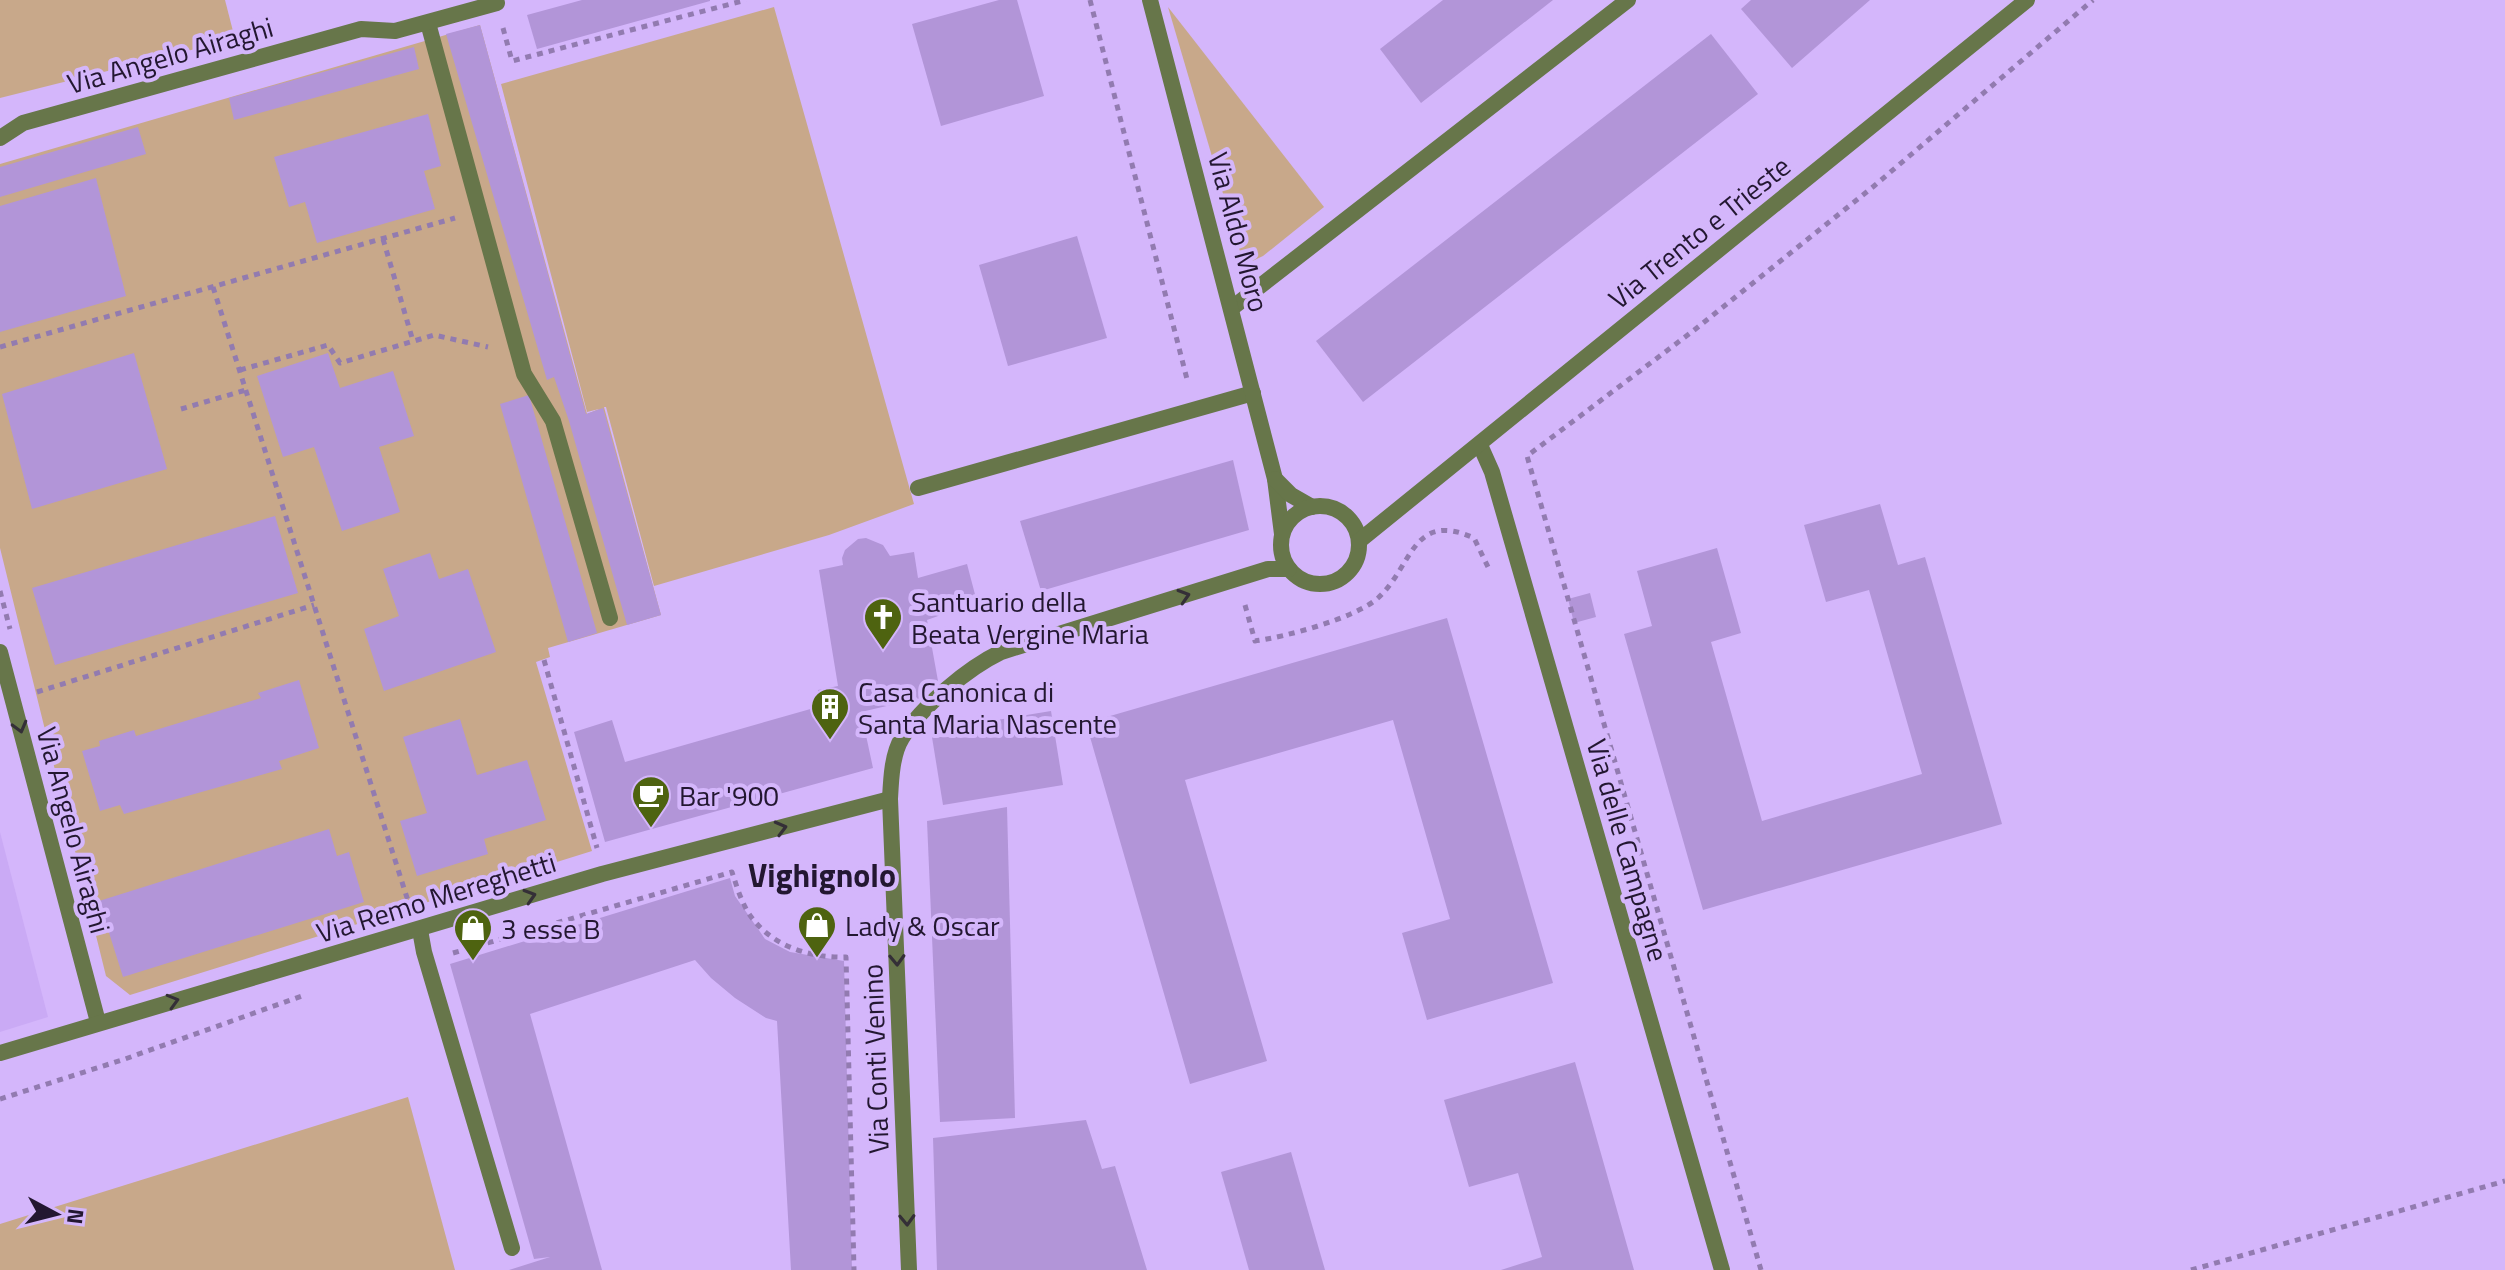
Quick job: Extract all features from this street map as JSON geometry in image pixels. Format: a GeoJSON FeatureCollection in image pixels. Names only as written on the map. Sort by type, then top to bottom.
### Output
{"type":"FeatureCollection","features":[{"type":"Feature","properties":{"kind":"street","name":"Via Aldo Moro"},"geometry":{"type":"LineString","coordinates":[[1150,0],[1275,479],[1282,534]]}},
{"type":"Feature","properties":{"kind":"street"},"geometry":{"type":"LineString","coordinates":[[1232,308],[1628,0]]}},
{"type":"Feature","properties":{"kind":"street","name":"Via Trento e Trieste"},"geometry":{"type":"LineString","coordinates":[[1359,541],[2027,0]]}},
{"type":"Feature","properties":{"kind":"street","name":"Via Angelo Airaghi"},"geometry":{"type":"LineString","coordinates":[[0,138],[23,123],[361,29],[395,31],[503,2]]}},
{"type":"Feature","properties":{"kind":"street"},"geometry":{"type":"LineString","coordinates":[[428,23],[524,374],[553,421],[610,618]]}},
{"type":"Feature","properties":{"kind":"street"},"geometry":{"type":"LineString","coordinates":[[918,488],[1253,393]]}},
{"type":"Feature","properties":{"kind":"street","name":"Via delle Campagne"},"geometry":{"type":"LineString","coordinates":[[1480,445],[1492,472],[1722,1270]]}},
{"type":"Feature","properties":{"kind":"street"},"geometry":{"type":"LineString","coordinates":[[1275,479],[1291,495],[1312,507]]}},
{"type":"Feature","properties":{"kind":"street"},"geometry":{"type":"LineString","coordinates":[[1324,506],[1338,510],[1352,523],[1359,541],[1358,553],[1344,576],[1331,583],[1318,584],[1306,582],[1289,569],[1281,552],[1282,534],[1294,515],[1312,507],[1324,506]]}},
{"type":"Feature","properties":{"kind":"street","name":"Via Trento e Trieste"},"geometry":{"type":"LineString","coordinates":[[1352,523],[1405,506]]}},
{"type":"Feature","properties":{"kind":"street"},"geometry":{"type":"LineString","coordinates":[[890,799],[892,772],[901,739],[926,710],[983,661],[1001,652],[1240,586],[1268,569],[1281,552]]}},
{"type":"Feature","properties":{"kind":"street"},"geometry":{"type":"LineString","coordinates":[[1268,569],[1289,569]]}},
{"type":"Feature","properties":{"kind":"street","name":"Via Angelo Airaghi"},"geometry":{"type":"LineString","coordinates":[[0,652],[98,1022]]}},
{"type":"Feature","properties":{"kind":"street","name":"Via Remo Mereghetti"},"geometry":{"type":"LineString","coordinates":[[0,1053],[602,874],[890,799]]}},
{"type":"Feature","properties":{"kind":"street","name":"Via Conti Venino"},"geometry":{"type":"LineString","coordinates":[[890,799],[909,1270]]}},
{"type":"Feature","properties":{"kind":"street"},"geometry":{"type":"LineString","coordinates":[[420,930],[512,1248]]}},
{"type":"Feature","properties":{"kind":"path"},"geometry":{"type":"LineString","coordinates":[[503,2],[512,61],[746,0]]}},
{"type":"Feature","properties":{"kind":"path"},"geometry":{"type":"LineString","coordinates":[[1090,0],[1194,409]]}},
{"type":"Feature","properties":{"kind":"path"},"geometry":{"type":"LineString","coordinates":[[1761,1270],[1527,456],[1693,331],[1874,186],[2093,0]]}},
{"type":"Feature","properties":{"kind":"path"},"geometry":{"type":"LineString","coordinates":[[0,347],[479,211]]}},
{"type":"Feature","properties":{"kind":"path"},"geometry":{"type":"LineString","coordinates":[[383,239],[413,341]]}},
{"type":"Feature","properties":{"kind":"path"},"geometry":{"type":"LineString","coordinates":[[213,287],[420,930]]}},
{"type":"Feature","properties":{"kind":"path"},"geometry":{"type":"LineString","coordinates":[[240,370],[328,345],[340,363],[434,335],[497,349],[516,344]]}},
{"type":"Feature","properties":{"kind":"path"},"geometry":{"type":"LineString","coordinates":[[181,409],[246,390]]}},
{"type":"Feature","properties":{"kind":"path"},"geometry":{"type":"LineString","coordinates":[[1240,586],[1255,641],[1342,617],[1377,598],[1423,535],[1456,530],[1474,538],[1488,567]]}},
{"type":"Feature","properties":{"kind":"path"},"geometry":{"type":"LineString","coordinates":[[37,692],[314,605]]}},
{"type":"Feature","properties":{"kind":"path"},"geometry":{"type":"LineString","coordinates":[[544,660],[602,874]]}},
{"type":"Feature","properties":{"kind":"path"},"geometry":{"type":"LineString","coordinates":[[424,952],[449,954],[732,872],[752,918],[775,940],[825,958],[846,957],[854,1270]]}},
{"type":"Feature","properties":{"kind":"path"},"geometry":{"type":"LineString","coordinates":[[0,1099],[125,1059],[304,995]]}},
{"type":"Feature","properties":{"kind":"path"},"geometry":{"type":"LineString","coordinates":[[2191,1270],[2505,1181]]}},
{"type":"Feature","properties":{"kind":"shaded area"},"geometry":{"type":"Polygon","coordinates":[[[0,0],[225,0],[235,39],[0,98],[0,0]]]}},
{"type":"Feature","properties":{"kind":"shaded area"},"geometry":{"type":"Polygon","coordinates":[[[774,7],[914,504],[829,535],[654,586],[604,407],[661,615],[548,648],[550,657],[536,662],[592,851],[130,995],[106,976],[0,548],[0,164],[480,25],[587,414],[599,409],[587,412],[501,84],[774,7]]]}},
{"type":"Feature","properties":{"kind":"shaded area"},"geometry":{"type":"Polygon","coordinates":[[[1168,7],[1324,207],[1263,256],[1244,265],[1168,7]]]}},
{"type":"Feature","properties":{"kind":"shaded area"},"geometry":{"type":"Polygon","coordinates":[[[0,832],[48,1017],[0,1032],[0,832]]]}},
{"type":"Feature","properties":{"kind":"shaded area"},"geometry":{"type":"Polygon","coordinates":[[[408,1097],[455,1270],[0,1270],[0,1224],[408,1097]]]}},
{"type":"Feature","properties":{"kind":"building"},"geometry":{"type":"Polygon","coordinates":[[[582,0],[710,1],[537,49],[527,15],[582,0]]]}},
{"type":"Feature","properties":{"kind":"building"},"geometry":{"type":"Polygon","coordinates":[[[999,0],[1017,0],[1044,96],[941,126],[912,24],[999,0]]]}},
{"type":"Feature","properties":{"kind":"building"},"geometry":{"type":"Polygon","coordinates":[[[1443,0],[1553,0],[1421,103],[1380,49],[1443,0]]]}},
{"type":"Feature","properties":{"kind":"building"},"geometry":{"type":"Polygon","coordinates":[[[1751,0],[1870,0],[1792,68],[1741,9],[1751,0]]]}},
{"type":"Feature","properties":{"kind":"building"},"geometry":{"type":"Polygon","coordinates":[[[480,25],[586,414],[603,408],[661,615],[627,625],[569,421],[554,377],[547,380],[446,34],[480,25]]]}},
{"type":"Feature","properties":{"kind":"building"},"geometry":{"type":"Polygon","coordinates":[[[1711,34],[1758,94],[1363,402],[1316,341],[1711,34]]]}},
{"type":"Feature","properties":{"kind":"building"},"geometry":{"type":"Polygon","coordinates":[[[414,47],[419,69],[234,120],[229,98],[414,47]]]}},
{"type":"Feature","properties":{"kind":"building"},"geometry":{"type":"Polygon","coordinates":[[[428,114],[441,166],[424,171],[435,209],[317,243],[305,202],[289,207],[274,157],[428,114]]]}},
{"type":"Feature","properties":{"kind":"building"},"geometry":{"type":"Polygon","coordinates":[[[138,127],[146,154],[0,197],[0,167],[138,127]]]}},
{"type":"Feature","properties":{"kind":"building"},"geometry":{"type":"Polygon","coordinates":[[[96,178],[126,296],[0,332],[0,206],[96,178]]]}},
{"type":"Feature","properties":{"kind":"building"},"geometry":{"type":"Polygon","coordinates":[[[1077,236],[1107,338],[1008,366],[979,265],[1077,236]]]}},
{"type":"Feature","properties":{"kind":"building"},"geometry":{"type":"Polygon","coordinates":[[[134,353],[167,469],[32,509],[2,394],[134,353]]]}},
{"type":"Feature","properties":{"kind":"building"},"geometry":{"type":"Polygon","coordinates":[[[328,353],[340,388],[393,371],[414,436],[379,447],[400,512],[342,531],[314,447],[283,457],[257,376],[328,353]]]}},
{"type":"Feature","properties":{"kind":"building"},"geometry":{"type":"Polygon","coordinates":[[[529,395],[597,633],[568,642],[500,404],[529,395]]]}},
{"type":"Feature","properties":{"kind":"building"},"geometry":{"type":"Polygon","coordinates":[[[1233,460],[1249,530],[1041,591],[1020,521],[1233,460]]]}},
{"type":"Feature","properties":{"kind":"building"},"geometry":{"type":"Polygon","coordinates":[[[1880,504],[1898,565],[1925,557],[2002,824],[1703,910],[1624,634],[1652,626],[1637,571],[1717,548],[1741,633],[1711,642],[1762,821],[1922,774],[1869,590],[1826,602],[1804,525],[1880,504]]]}},
{"type":"Feature","properties":{"kind":"building"},"geometry":{"type":"Polygon","coordinates":[[[275,516],[298,593],[55,665],[32,588],[275,516]]]}},
{"type":"Feature","properties":{"kind":"building"},"geometry":{"type":"Polygon","coordinates":[[[866,538],[883,545],[890,556],[914,552],[918,578],[967,564],[977,602],[927,620],[938,681],[922,684],[925,697],[861,712],[873,768],[605,842],[574,732],[612,720],[625,762],[821,706],[818,690],[838,686],[819,570],[843,565],[845,550],[858,539],[866,538]]]}},
{"type":"Feature","properties":{"kind":"building"},"geometry":{"type":"Polygon","coordinates":[[[430,553],[439,579],[468,569],[496,652],[384,691],[364,629],[399,616],[383,569],[430,553]]]}},
{"type":"Feature","properties":{"kind":"building"},"geometry":{"type":"Polygon","coordinates":[[[1590,593],[1596,617],[1574,623],[1568,599],[1590,593]]]}},
{"type":"Feature","properties":{"kind":"building"},"geometry":{"type":"Polygon","coordinates":[[[1447,618],[1553,983],[1427,1020],[1402,933],[1450,919],[1393,720],[1185,780],[1267,1061],[1190,1084],[1086,723],[1447,618]]]}},
{"type":"Feature","properties":{"kind":"building"},"geometry":{"type":"Polygon","coordinates":[[[299,680],[319,748],[279,761],[282,769],[124,814],[120,805],[100,811],[82,751],[100,746],[99,741],[134,730],[136,736],[261,698],[258,693],[299,680]]]}},
{"type":"Feature","properties":{"kind":"building"},"geometry":{"type":"Polygon","coordinates":[[[1051,711],[1063,785],[943,805],[931,731],[1051,711]]]}},
{"type":"Feature","properties":{"kind":"building"},"geometry":{"type":"Polygon","coordinates":[[[460,719],[477,775],[527,760],[546,820],[484,839],[488,854],[417,876],[400,821],[427,813],[403,737],[460,719]]]}},
{"type":"Feature","properties":{"kind":"building"},"geometry":{"type":"Polygon","coordinates":[[[1007,807],[1015,1118],[940,1122],[927,821],[1007,807]]]}},
{"type":"Feature","properties":{"kind":"building"},"geometry":{"type":"Polygon","coordinates":[[[329,829],[337,856],[349,852],[364,902],[123,977],[99,901],[329,829]]]}},
{"type":"Feature","properties":{"kind":"building"},"geometry":{"type":"Polygon","coordinates":[[[730,878],[735,896],[765,939],[790,952],[844,961],[852,1270],[791,1270],[777,1021],[766,1018],[735,998],[695,960],[530,1014],[602,1270],[509,1270],[550,1257],[534,1259],[450,964],[730,878]]]}},
{"type":"Feature","properties":{"kind":"building"},"geometry":{"type":"Polygon","coordinates":[[[1575,1062],[1634,1270],[1501,1270],[1542,1257],[1518,1173],[1469,1187],[1444,1100],[1575,1062]]]}},
{"type":"Feature","properties":{"kind":"building"},"geometry":{"type":"Polygon","coordinates":[[[1086,1120],[1102,1169],[1115,1166],[1147,1270],[937,1270],[933,1138],[1086,1120]]]}},
{"type":"Feature","properties":{"kind":"building"},"geometry":{"type":"Polygon","coordinates":[[[1291,1152],[1325,1270],[1249,1270],[1221,1172],[1291,1152]]]}},
{"type":"Feature","properties":{"kind":"place","name":"Santuario della Beata Vergine Maria"},"geometry":{"type":"Point","coordinates":[883,651]}},
{"type":"Feature","properties":{"kind":"place","name":"Casa Canonica di Santa Maria Nascente"},"geometry":{"type":"Point","coordinates":[830,741]}},
{"type":"Feature","properties":{"kind":"place","name":"Bar '900"},"geometry":{"type":"Point","coordinates":[651,829]}},
{"type":"Feature","properties":{"kind":"place","name":"Lady & Oscar"},"geometry":{"type":"Point","coordinates":[817,959]}},
{"type":"Feature","properties":{"kind":"place","name":"3 esse B"},"geometry":{"type":"Point","coordinates":[473,962]}},
{"type":"Feature","properties":{"kind":"district","name":"Vighignolo"},"geometry":{"type":"Point","coordinates":[822,875]}}]}
